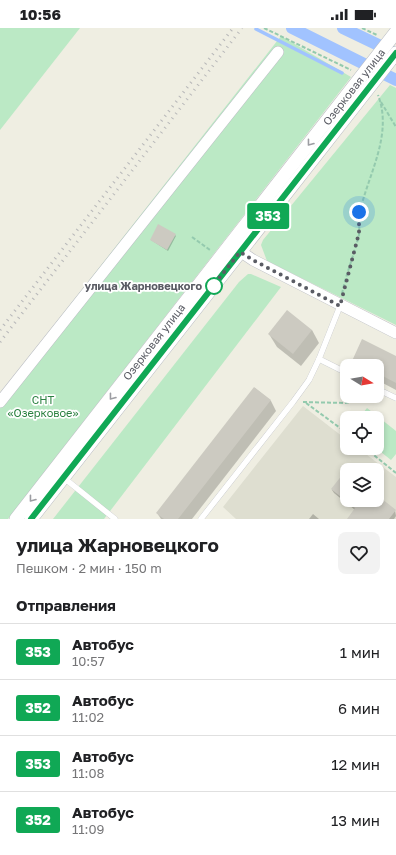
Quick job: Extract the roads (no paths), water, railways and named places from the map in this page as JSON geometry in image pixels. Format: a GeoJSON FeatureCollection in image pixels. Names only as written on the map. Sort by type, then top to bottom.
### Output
{"type":"FeatureCollection","features":[{"type":"Feature","properties":{"kind":"street","name":"Озерковая улица"},"geometry":{"type":"LineString","coordinates":[[16,519],[59,474],[366,82],[396,33]]}},
{"type":"Feature","properties":{"kind":"street"},"geometry":{"type":"LineString","coordinates":[[0,402],[278,52]]}},
{"type":"Feature","properties":{"kind":"street","name":"Озерковая улица"},"geometry":{"type":"LineString","coordinates":[[366,82],[396,54]]}},
{"type":"Feature","properties":{"kind":"street"},"geometry":{"type":"LineString","coordinates":[[235,248],[253,260],[340,306],[396,333]]}},
{"type":"Feature","properties":{"kind":"street","name":"Озерковая улица"},"geometry":{"type":"LineString","coordinates":[[32,519],[59,474]]}},
{"type":"Feature","properties":{"kind":"lane"},"geometry":{"type":"LineString","coordinates":[[201,519],[309,380],[340,306]]}},
{"type":"Feature","properties":{"kind":"lane"},"geometry":{"type":"LineString","coordinates":[[319,359],[340,370]]}},
{"type":"Feature","properties":{"kind":"lane"},"geometry":{"type":"LineString","coordinates":[[384,392],[396,398]]}},
{"type":"Feature","properties":{"kind":"lane"},"geometry":{"type":"LineString","coordinates":[[59,474],[115,519]]}},
{"type":"Feature","properties":{"kind":"waterway"},"geometry":{"type":"LineString","coordinates":[[292,28],[396,80]]}},
{"type":"Feature","properties":{"kind":"waterway"},"geometry":{"type":"LineString","coordinates":[[343,28],[393,52]]}},
{"type":"Feature","properties":{"kind":"waterway"},"geometry":{"type":"LineString","coordinates":[[256,29],[342,73]]}},
{"type":"Feature","properties":{"kind":"railway"},"geometry":{"type":"LineString","coordinates":[[0,330],[233,28]]}},
{"type":"Feature","properties":{"kind":"railway"},"geometry":{"type":"LineString","coordinates":[[0,342],[242,28]]}},
{"type":"Feature","properties":{"kind":"place","name":"улица Жарновецкого"},"geometry":{"type":"Point","coordinates":[214,286]}},
{"type":"Feature","properties":{"kind":"park label","name":"СНТ «Озерковое»"},"geometry":{"type":"Point","coordinates":[43,406]}}]}
